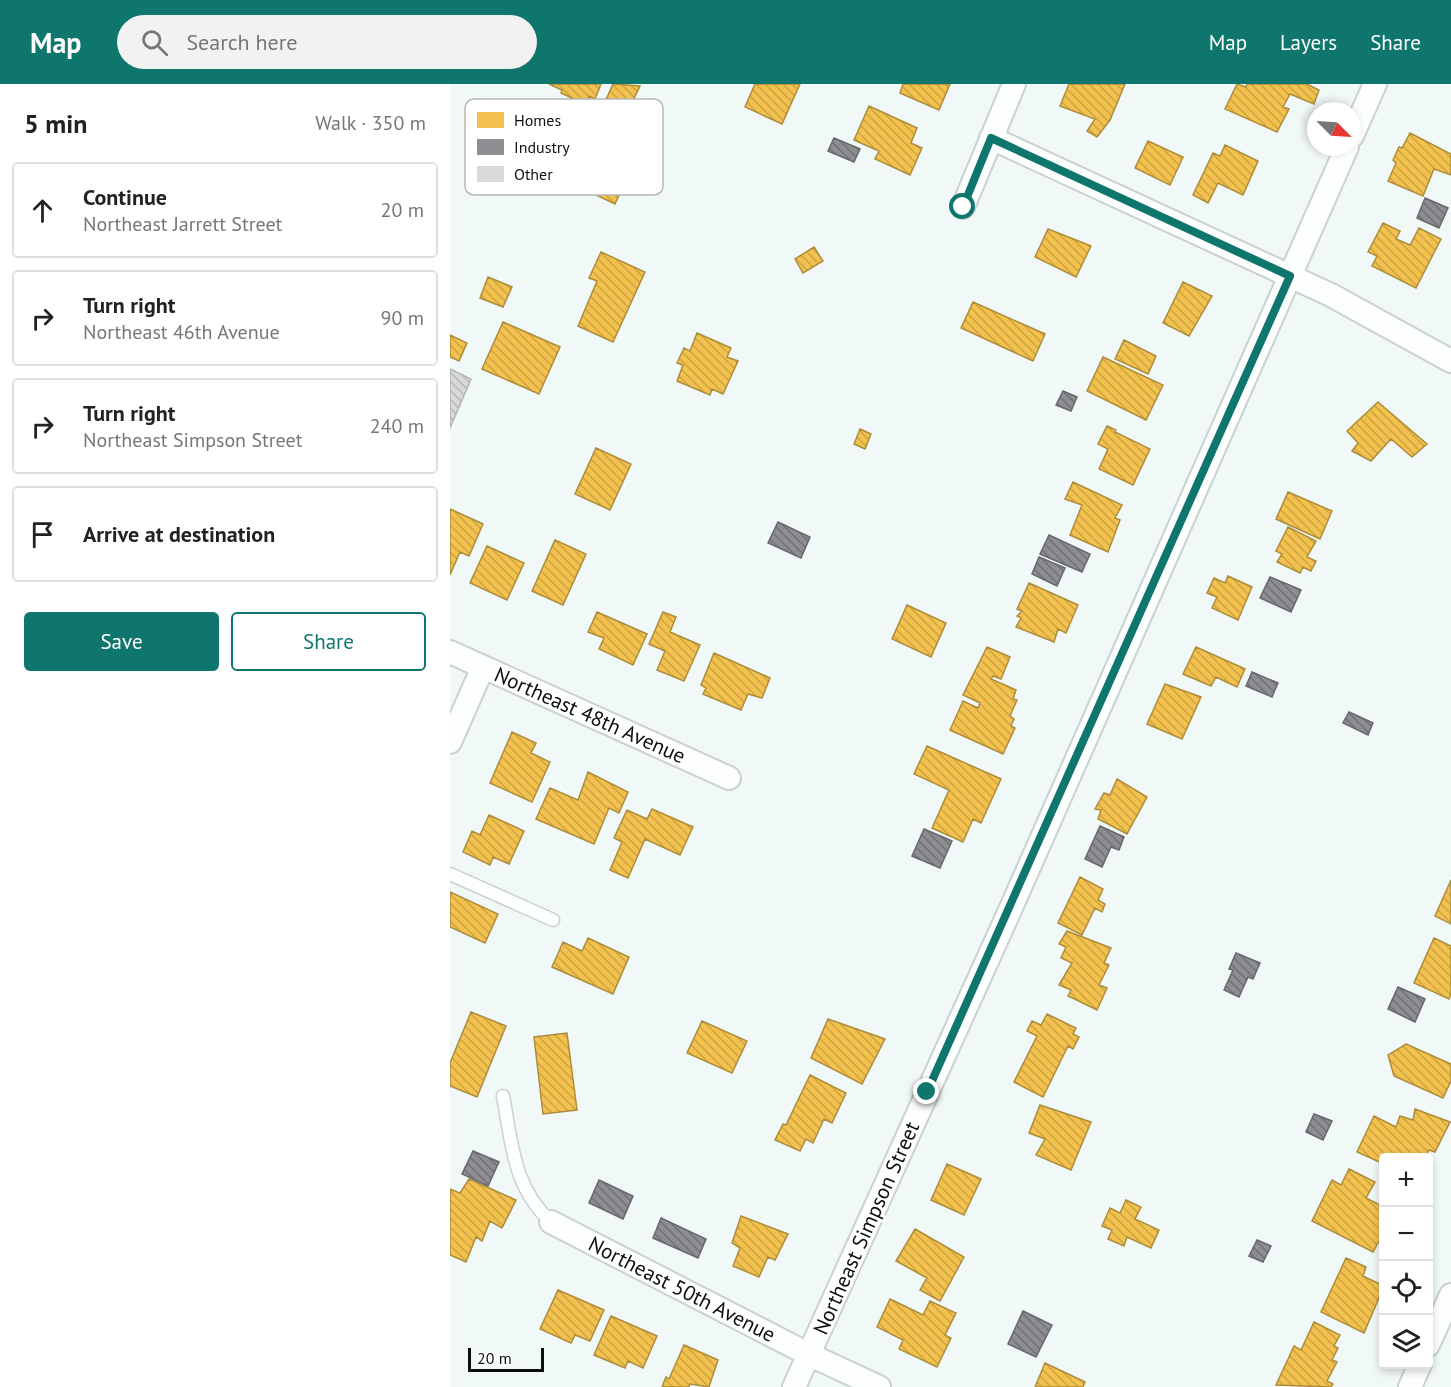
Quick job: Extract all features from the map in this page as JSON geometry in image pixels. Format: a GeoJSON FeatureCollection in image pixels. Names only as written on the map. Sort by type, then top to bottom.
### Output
{"type":"FeatureCollection","features":[{"type":"Feature","properties":{"kind":"street"},"geometry":{"type":"LineString","coordinates":[[963,207],[1014,84]]}},
{"type":"Feature","properties":{"kind":"street"},"geometry":{"type":"LineString","coordinates":[[1361,116],[1375,84]]}},
{"type":"Feature","properties":{"kind":"street"},"geometry":{"type":"LineString","coordinates":[[991,138],[1290,276],[1451,361]]}},
{"type":"Feature","properties":{"kind":"street","name":"Northeast Simpson Street"},"geometry":{"type":"LineString","coordinates":[[794,1387],[1011,909],[1343,156]]}},
{"type":"Feature","properties":{"kind":"street","name":"Northeast 48th Avenue"},"geometry":{"type":"LineString","coordinates":[[450,652],[729,778]]}},
{"type":"Feature","properties":{"kind":"street"},"geometry":{"type":"LineString","coordinates":[[450,742],[483,667]]}},
{"type":"Feature","properties":{"kind":"street","name":"Northeast 50th Avenue"},"geometry":{"type":"LineString","coordinates":[[551,1222],[808,1354],[879,1387]]}},
{"type":"Feature","properties":{"kind":"street"},"geometry":{"type":"LineString","coordinates":[[1433,1334],[1451,1295]]}},
{"type":"Feature","properties":{"kind":"street"},"geometry":{"type":"LineString","coordinates":[[1410,1387],[1418,1369]]}},
{"type":"Feature","properties":{"kind":"lane"},"geometry":{"type":"LineString","coordinates":[[450,874],[553,920]]}},
{"type":"Feature","properties":{"kind":"lane"},"geometry":{"type":"LineString","coordinates":[[504,1096],[515,1158],[524,1191],[537,1209],[551,1222]]}},
{"type":"Feature","properties":{"kind":"building: Homes"},"geometry":{"type":"Polygon","coordinates":[[[549,84],[601,84],[595,99],[589,96],[588,99],[574,99],[561,93],[562,90],[549,84]]]}},
{"type":"Feature","properties":{"kind":"building: Homes"},"geometry":{"type":"Polygon","coordinates":[[[613,84],[640,86],[634,99],[606,99],[613,84]]]}},
{"type":"Feature","properties":{"kind":"building: Homes"},"geometry":{"type":"Polygon","coordinates":[[[755,84],[800,84],[782,124],[745,107],[755,84]]]}},
{"type":"Feature","properties":{"kind":"building: Homes"},"geometry":{"type":"Polygon","coordinates":[[[903,84],[950,84],[939,110],[900,93],[903,84]]]}},
{"type":"Feature","properties":{"kind":"building: Homes"},"geometry":{"type":"Polygon","coordinates":[[[1069,84],[1125,84],[1110,120],[1097,137],[1087,131],[1095,119],[1060,106],[1069,84]]]}},
{"type":"Feature","properties":{"kind":"building: Homes"},"geometry":{"type":"Polygon","coordinates":[[[1237,84],[1246,87],[1247,84],[1307,84],[1319,90],[1315,102],[1290,94],[1283,107],[1289,109],[1277,132],[1225,109],[1237,84]]]}},
{"type":"Feature","properties":{"kind":"building: Homes"},"geometry":{"type":"Polygon","coordinates":[[[869,106],[917,128],[911,143],[922,148],[910,175],[875,159],[879,151],[854,140],[869,106]]]}},
{"type":"Feature","properties":{"kind":"building: Homes"},"geometry":{"type":"Polygon","coordinates":[[[1410,133],[1451,154],[1451,175],[1434,169],[1423,196],[1388,181],[1396,163],[1393,160],[1399,147],[1402,148],[1410,133]]]}},
{"type":"Feature","properties":{"kind":"building: Homes"},"geometry":{"type":"Polygon","coordinates":[[[1148,141],[1183,157],[1170,185],[1135,168],[1148,141]]]}},
{"type":"Feature","properties":{"kind":"building: Homes"},"geometry":{"type":"Polygon","coordinates":[[[1225,145],[1258,161],[1243,195],[1218,183],[1208,203],[1193,195],[1213,153],[1220,156],[1225,145]]]}},
{"type":"Feature","properties":{"kind":"building: Homes"},"geometry":{"type":"Polygon","coordinates":[[[596,195],[619,195],[615,204],[596,195]]]}},
{"type":"Feature","properties":{"kind":"building: Homes"},"geometry":{"type":"Polygon","coordinates":[[[1383,223],[1400,231],[1396,239],[1410,245],[1419,228],[1441,239],[1416,288],[1372,266],[1377,256],[1368,252],[1383,223]]]}},
{"type":"Feature","properties":{"kind":"building: Homes"},"geometry":{"type":"Polygon","coordinates":[[[1048,229],[1091,246],[1076,277],[1035,257],[1048,229]]]}},
{"type":"Feature","properties":{"kind":"building: Homes"},"geometry":{"type":"Polygon","coordinates":[[[814,247],[823,261],[803,273],[795,259],[814,247]]]}},
{"type":"Feature","properties":{"kind":"building: Homes"},"geometry":{"type":"Polygon","coordinates":[[[601,252],[645,272],[613,342],[578,326],[597,281],[589,278],[601,252]]]}},
{"type":"Feature","properties":{"kind":"building: Homes"},"geometry":{"type":"Polygon","coordinates":[[[488,277],[512,287],[503,307],[480,298],[488,277]]]}},
{"type":"Feature","properties":{"kind":"building: Homes"},"geometry":{"type":"Polygon","coordinates":[[[1183,282],[1212,296],[1189,336],[1163,323],[1183,282]]]}},
{"type":"Feature","properties":{"kind":"building: Homes"},"geometry":{"type":"Polygon","coordinates":[[[973,302],[1045,334],[1033,361],[961,328],[973,302]]]}},
{"type":"Feature","properties":{"kind":"building: Homes"},"geometry":{"type":"Polygon","coordinates":[[[503,322],[560,347],[539,394],[482,369],[503,322]]]}},
{"type":"Feature","properties":{"kind":"building: Homes"},"geometry":{"type":"Polygon","coordinates":[[[697,333],[731,348],[727,357],[738,361],[723,394],[712,389],[710,395],[677,381],[683,365],[677,363],[684,348],[690,351],[697,333]]]}},
{"type":"Feature","properties":{"kind":"building: Homes"},"geometry":{"type":"Polygon","coordinates":[[[450,335],[467,343],[459,361],[450,357],[450,335]]]}},
{"type":"Feature","properties":{"kind":"building: Homes"},"geometry":{"type":"Polygon","coordinates":[[[1124,340],[1156,356],[1148,374],[1115,359],[1124,340]]]}},
{"type":"Feature","properties":{"kind":"building: Homes"},"geometry":{"type":"Polygon","coordinates":[[[1103,357],[1163,385],[1146,420],[1087,391],[1103,357]]]}},
{"type":"Feature","properties":{"kind":"building: Homes"},"geometry":{"type":"Polygon","coordinates":[[[1378,402],[1427,444],[1412,457],[1391,439],[1371,461],[1352,451],[1358,443],[1347,431],[1378,402]]]}},
{"type":"Feature","properties":{"kind":"building: Homes"},"geometry":{"type":"Polygon","coordinates":[[[1107,426],[1150,449],[1133,485],[1099,469],[1108,449],[1098,444],[1107,426]]]}},
{"type":"Feature","properties":{"kind":"building: Homes"},"geometry":{"type":"Polygon","coordinates":[[[860,429],[871,434],[865,449],[854,444],[860,429]]]}},
{"type":"Feature","properties":{"kind":"building: Homes"},"geometry":{"type":"Polygon","coordinates":[[[596,448],[631,464],[610,510],[575,494],[596,448]]]}},
{"type":"Feature","properties":{"kind":"building: Homes"},"geometry":{"type":"Polygon","coordinates":[[[1073,482],[1122,505],[1115,518],[1120,520],[1108,552],[1070,535],[1082,505],[1065,499],[1073,482]]]}},
{"type":"Feature","properties":{"kind":"building: Homes"},"geometry":{"type":"Polygon","coordinates":[[[1288,492],[1332,511],[1320,539],[1276,519],[1288,492]]]}},
{"type":"Feature","properties":{"kind":"building: Homes"},"geometry":{"type":"Polygon","coordinates":[[[450,509],[483,524],[469,556],[460,552],[450,575],[450,509]]]}},
{"type":"Feature","properties":{"kind":"building: Homes"},"geometry":{"type":"Polygon","coordinates":[[[1288,527],[1316,541],[1307,557],[1316,561],[1311,571],[1303,567],[1300,573],[1277,562],[1282,554],[1276,551],[1288,527]]]}},
{"type":"Feature","properties":{"kind":"building: Homes"},"geometry":{"type":"Polygon","coordinates":[[[555,540],[586,554],[563,605],[532,591],[555,540]]]}},
{"type":"Feature","properties":{"kind":"building: Homes"},"geometry":{"type":"Polygon","coordinates":[[[487,546],[524,563],[507,600],[470,583],[487,546]]]}},
{"type":"Feature","properties":{"kind":"building: Homes"},"geometry":{"type":"Polygon","coordinates":[[[1228,576],[1252,587],[1238,620],[1212,608],[1217,597],[1207,593],[1214,578],[1225,583],[1228,576]]]}},
{"type":"Feature","properties":{"kind":"building: Homes"},"geometry":{"type":"Polygon","coordinates":[[[1029,583],[1078,605],[1066,633],[1058,629],[1054,642],[1016,627],[1021,618],[1017,616],[1022,611],[1017,609],[1029,583]]]}},
{"type":"Feature","properties":{"kind":"building: Homes"},"geometry":{"type":"Polygon","coordinates":[[[907,605],[946,623],[931,657],[892,639],[907,605]]]}},
{"type":"Feature","properties":{"kind":"building: Homes"},"geometry":{"type":"Polygon","coordinates":[[[597,612],[647,634],[633,665],[599,649],[604,638],[588,632],[597,612]]]}},
{"type":"Feature","properties":{"kind":"building: Homes"},"geometry":{"type":"Polygon","coordinates":[[[663,612],[676,617],[670,632],[700,645],[684,681],[657,670],[665,651],[649,644],[663,612]]]}},
{"type":"Feature","properties":{"kind":"building: Homes"},"geometry":{"type":"Polygon","coordinates":[[[987,647],[1010,657],[1001,679],[993,676],[991,679],[1016,690],[1013,699],[1017,700],[1010,716],[1014,719],[1011,726],[1015,728],[1003,754],[950,730],[963,701],[978,708],[980,703],[963,695],[987,647]]]}},
{"type":"Feature","properties":{"kind":"building: Homes"},"geometry":{"type":"Polygon","coordinates":[[[1196,647],[1245,669],[1237,687],[1216,677],[1211,686],[1183,674],[1196,647]]]}},
{"type":"Feature","properties":{"kind":"building: Homes"},"geometry":{"type":"Polygon","coordinates":[[[714,653],[770,678],[762,698],[748,694],[741,710],[703,694],[706,688],[701,685],[714,653]]]}},
{"type":"Feature","properties":{"kind":"building: Homes"},"geometry":{"type":"Polygon","coordinates":[[[1165,684],[1201,697],[1182,739],[1147,724],[1165,684]]]}},
{"type":"Feature","properties":{"kind":"building: Homes"},"geometry":{"type":"Polygon","coordinates":[[[512,732],[536,743],[531,753],[550,762],[532,802],[490,783],[512,732]]]}},
{"type":"Feature","properties":{"kind":"building: Homes"},"geometry":{"type":"Polygon","coordinates":[[[927,746],[1001,779],[981,823],[973,819],[963,842],[932,828],[949,790],[914,774],[927,746]]]}},
{"type":"Feature","properties":{"kind":"building: Homes"},"geometry":{"type":"Polygon","coordinates":[[[588,772],[628,792],[619,813],[609,808],[594,844],[536,819],[550,788],[578,800],[588,772]]]}},
{"type":"Feature","properties":{"kind":"building: Homes"},"geometry":{"type":"Polygon","coordinates":[[[1117,779],[1147,797],[1127,834],[1098,819],[1101,810],[1095,809],[1104,793],[1110,795],[1117,779]]]}},
{"type":"Feature","properties":{"kind":"building: Homes"},"geometry":{"type":"Polygon","coordinates":[[[652,809],[693,827],[680,855],[645,839],[628,878],[610,870],[622,842],[614,838],[627,810],[647,819],[652,809]]]}},
{"type":"Feature","properties":{"kind":"building: Homes"},"geometry":{"type":"Polygon","coordinates":[[[489,815],[524,831],[509,864],[493,857],[490,865],[463,852],[472,831],[480,835],[489,815]]]}},
{"type":"Feature","properties":{"kind":"building: Homes"},"geometry":{"type":"Polygon","coordinates":[[[1080,877],[1103,889],[1098,900],[1105,904],[1102,912],[1095,908],[1082,935],[1058,923],[1080,877]]]}},
{"type":"Feature","properties":{"kind":"building: Homes"},"geometry":{"type":"Polygon","coordinates":[[[1451,880],[1451,924],[1435,916],[1451,880]]]}},
{"type":"Feature","properties":{"kind":"building: Homes"},"geometry":{"type":"Polygon","coordinates":[[[450,892],[498,914],[485,943],[450,927],[450,892]]]}},
{"type":"Feature","properties":{"kind":"building: Homes"},"geometry":{"type":"Polygon","coordinates":[[[1067,931],[1111,948],[1104,963],[1109,965],[1099,985],[1107,988],[1097,1010],[1068,996],[1071,990],[1059,985],[1072,963],[1061,958],[1066,947],[1059,944],[1067,931]]]}},
{"type":"Feature","properties":{"kind":"building: Homes"},"geometry":{"type":"Polygon","coordinates":[[[588,938],[629,957],[613,994],[552,967],[563,942],[582,951],[588,938]]]}},
{"type":"Feature","properties":{"kind":"building: Homes"},"geometry":{"type":"Polygon","coordinates":[[[1434,938],[1451,946],[1449,999],[1414,983],[1434,938]]]}},
{"type":"Feature","properties":{"kind":"building: Homes"},"geometry":{"type":"Polygon","coordinates":[[[471,1012],[506,1026],[477,1097],[450,1086],[450,1063],[471,1012]]]}},
{"type":"Feature","properties":{"kind":"building: Homes"},"geometry":{"type":"Polygon","coordinates":[[[1047,1014],[1076,1028],[1073,1034],[1079,1037],[1073,1049],[1068,1046],[1043,1097],[1014,1082],[1037,1036],[1027,1031],[1032,1021],[1041,1025],[1047,1014]]]}},
{"type":"Feature","properties":{"kind":"building: Homes"},"geometry":{"type":"Polygon","coordinates":[[[828,1019],[885,1039],[862,1084],[811,1058],[828,1019]]]}},
{"type":"Feature","properties":{"kind":"building: Homes"},"geometry":{"type":"Polygon","coordinates":[[[702,1021],[747,1041],[732,1073],[687,1053],[702,1021]]]}},
{"type":"Feature","properties":{"kind":"building: Homes"},"geometry":{"type":"Polygon","coordinates":[[[567,1033],[577,1110],[543,1114],[534,1037],[567,1033]]]}},
{"type":"Feature","properties":{"kind":"building: Homes"},"geometry":{"type":"Polygon","coordinates":[[[1406,1044],[1451,1064],[1451,1081],[1443,1098],[1394,1076],[1388,1055],[1406,1044]]]}},
{"type":"Feature","properties":{"kind":"building: Homes"},"geometry":{"type":"Polygon","coordinates":[[[810,1075],[846,1093],[832,1123],[824,1119],[813,1143],[806,1139],[800,1151],[775,1140],[783,1124],[786,1125],[810,1075]]]}},
{"type":"Feature","properties":{"kind":"building: Homes"},"geometry":{"type":"Polygon","coordinates":[[[1040,1105],[1091,1122],[1071,1170],[1036,1155],[1045,1139],[1029,1133],[1040,1105]]]}},
{"type":"Feature","properties":{"kind":"building: Homes"},"geometry":{"type":"Polygon","coordinates":[[[1415,1109],[1450,1122],[1435,1152],[1429,1150],[1428,1153],[1379,1153],[1379,1162],[1357,1152],[1374,1116],[1396,1127],[1400,1116],[1413,1120],[1415,1109]]]}},
{"type":"Feature","properties":{"kind":"building: Homes"},"geometry":{"type":"Polygon","coordinates":[[[947,1164],[981,1179],[964,1215],[931,1200],[947,1164]]]}},
{"type":"Feature","properties":{"kind":"building: Homes"},"geometry":{"type":"Polygon","coordinates":[[[1349,1169],[1375,1182],[1366,1198],[1379,1204],[1379,1241],[1373,1252],[1312,1221],[1332,1180],[1341,1185],[1349,1169]]]}},
{"type":"Feature","properties":{"kind":"building: Homes"},"geometry":{"type":"Polygon","coordinates":[[[469,1179],[516,1200],[502,1228],[490,1221],[482,1241],[476,1237],[466,1262],[450,1255],[450,1189],[460,1193],[469,1179]]]}},
{"type":"Feature","properties":{"kind":"building: Homes"},"geometry":{"type":"Polygon","coordinates":[[[1126,1200],[1141,1207],[1135,1219],[1159,1230],[1151,1248],[1127,1237],[1124,1246],[1108,1239],[1112,1230],[1102,1226],[1110,1208],[1120,1213],[1126,1200]]]}},
{"type":"Feature","properties":{"kind":"building: Homes"},"geometry":{"type":"Polygon","coordinates":[[[741,1216],[788,1234],[775,1260],[768,1257],[759,1277],[733,1266],[740,1248],[732,1243],[741,1216]]]}},
{"type":"Feature","properties":{"kind":"building: Homes"},"geometry":{"type":"Polygon","coordinates":[[[915,1229],[964,1257],[940,1301],[920,1290],[927,1278],[896,1261],[915,1229]]]}},
{"type":"Feature","properties":{"kind":"building: Homes"},"geometry":{"type":"Polygon","coordinates":[[[1346,1258],[1366,1267],[1363,1276],[1379,1284],[1379,1298],[1364,1333],[1321,1312],[1346,1258]]]}},
{"type":"Feature","properties":{"kind":"building: Homes"},"geometry":{"type":"Polygon","coordinates":[[[558,1290],[604,1310],[590,1341],[575,1335],[571,1343],[540,1329],[558,1290]]]}},
{"type":"Feature","properties":{"kind":"building: Homes"},"geometry":{"type":"Polygon","coordinates":[[[890,1299],[923,1315],[930,1301],[956,1313],[945,1335],[951,1338],[937,1367],[899,1349],[903,1340],[877,1327],[890,1299]]]}},
{"type":"Feature","properties":{"kind":"building: Homes"},"geometry":{"type":"Polygon","coordinates":[[[611,1316],[657,1336],[643,1368],[628,1361],[625,1368],[594,1355],[611,1316]]]}},
{"type":"Feature","properties":{"kind":"building: Homes"},"geometry":{"type":"Polygon","coordinates":[[[1314,1322],[1340,1335],[1334,1346],[1338,1348],[1332,1360],[1337,1362],[1327,1381],[1333,1384],[1331,1387],[1276,1385],[1294,1346],[1301,1350],[1314,1322]]]}},
{"type":"Feature","properties":{"kind":"building: Homes"},"geometry":{"type":"Polygon","coordinates":[[[684,1345],[718,1360],[709,1387],[690,1384],[689,1387],[662,1387],[666,1377],[669,1379],[684,1345]]]}},
{"type":"Feature","properties":{"kind":"building: Homes"},"geometry":{"type":"Polygon","coordinates":[[[1045,1363],[1085,1382],[1083,1387],[1035,1387],[1045,1363]]]}},
{"type":"Feature","properties":{"kind":"building: Industry"},"geometry":{"type":"Polygon","coordinates":[[[834,138],[860,149],[854,162],[828,151],[834,138]]]}},
{"type":"Feature","properties":{"kind":"building: Industry"},"geometry":{"type":"Polygon","coordinates":[[[1425,198],[1448,208],[1439,228],[1417,218],[1425,198]]]}},
{"type":"Feature","properties":{"kind":"building: Industry"},"geometry":{"type":"Polygon","coordinates":[[[1063,391],[1077,397],[1071,411],[1056,405],[1063,391]]]}},
{"type":"Feature","properties":{"kind":"building: Industry"},"geometry":{"type":"Polygon","coordinates":[[[778,522],[810,537],[801,558],[768,543],[778,522]]]}},
{"type":"Feature","properties":{"kind":"building: Industry"},"geometry":{"type":"Polygon","coordinates":[[[1049,535],[1090,554],[1082,572],[1040,554],[1049,535]]]}},
{"type":"Feature","properties":{"kind":"building: Industry"},"geometry":{"type":"Polygon","coordinates":[[[1039,557],[1065,568],[1057,586],[1032,574],[1039,557]]]}},
{"type":"Feature","properties":{"kind":"building: Industry"},"geometry":{"type":"Polygon","coordinates":[[[1270,577],[1301,590],[1291,612],[1260,598],[1270,577]]]}},
{"type":"Feature","properties":{"kind":"building: Industry"},"geometry":{"type":"Polygon","coordinates":[[[1252,672],[1278,683],[1272,697],[1246,686],[1252,672]]]}},
{"type":"Feature","properties":{"kind":"building: Industry"},"geometry":{"type":"Polygon","coordinates":[[[1349,712],[1373,723],[1368,735],[1343,723],[1349,712]]]}},
{"type":"Feature","properties":{"kind":"building: Industry"},"geometry":{"type":"Polygon","coordinates":[[[1100,826],[1124,837],[1119,850],[1111,847],[1102,867],[1085,859],[1100,826]]]}},
{"type":"Feature","properties":{"kind":"building: Industry"},"geometry":{"type":"Polygon","coordinates":[[[924,829],[952,841],[940,868],[912,856],[924,829]]]}},
{"type":"Feature","properties":{"kind":"building: Industry"},"geometry":{"type":"Polygon","coordinates":[[[1236,953],[1260,963],[1253,979],[1248,977],[1239,997],[1224,990],[1233,970],[1229,969],[1236,953]]]}},
{"type":"Feature","properties":{"kind":"building: Industry"},"geometry":{"type":"Polygon","coordinates":[[[1398,987],[1425,999],[1415,1022],[1388,1009],[1398,987]]]}},
{"type":"Feature","properties":{"kind":"building: Industry"},"geometry":{"type":"Polygon","coordinates":[[[1314,1114],[1332,1121],[1323,1140],[1306,1132],[1314,1114]]]}},
{"type":"Feature","properties":{"kind":"building: Industry"},"geometry":{"type":"Polygon","coordinates":[[[473,1151],[499,1162],[488,1186],[462,1174],[473,1151]]]}},
{"type":"Feature","properties":{"kind":"building: Industry"},"geometry":{"type":"Polygon","coordinates":[[[599,1180],[633,1196],[623,1219],[589,1203],[599,1180]]]}},
{"type":"Feature","properties":{"kind":"building: Industry"},"geometry":{"type":"Polygon","coordinates":[[[661,1218],[706,1239],[698,1258],[653,1238],[661,1218]]]}},
{"type":"Feature","properties":{"kind":"building: Industry"},"geometry":{"type":"Polygon","coordinates":[[[1257,1240],[1271,1246],[1263,1262],[1249,1256],[1257,1240]]]}},
{"type":"Feature","properties":{"kind":"building: Industry"},"geometry":{"type":"Polygon","coordinates":[[[1023,1311],[1052,1325],[1036,1357],[1008,1344],[1023,1311]]]}},
{"type":"Feature","properties":{"kind":"building: Other"},"geometry":{"type":"Polygon","coordinates":[[[450,369],[471,379],[450,428],[450,369]]]}},
{"type":"Feature","properties":{"kind":"route"},"geometry":{"type":"LineString","coordinates":[[927,1092],[1011,909],[1290,276],[991,138],[963,207]]}}]}
